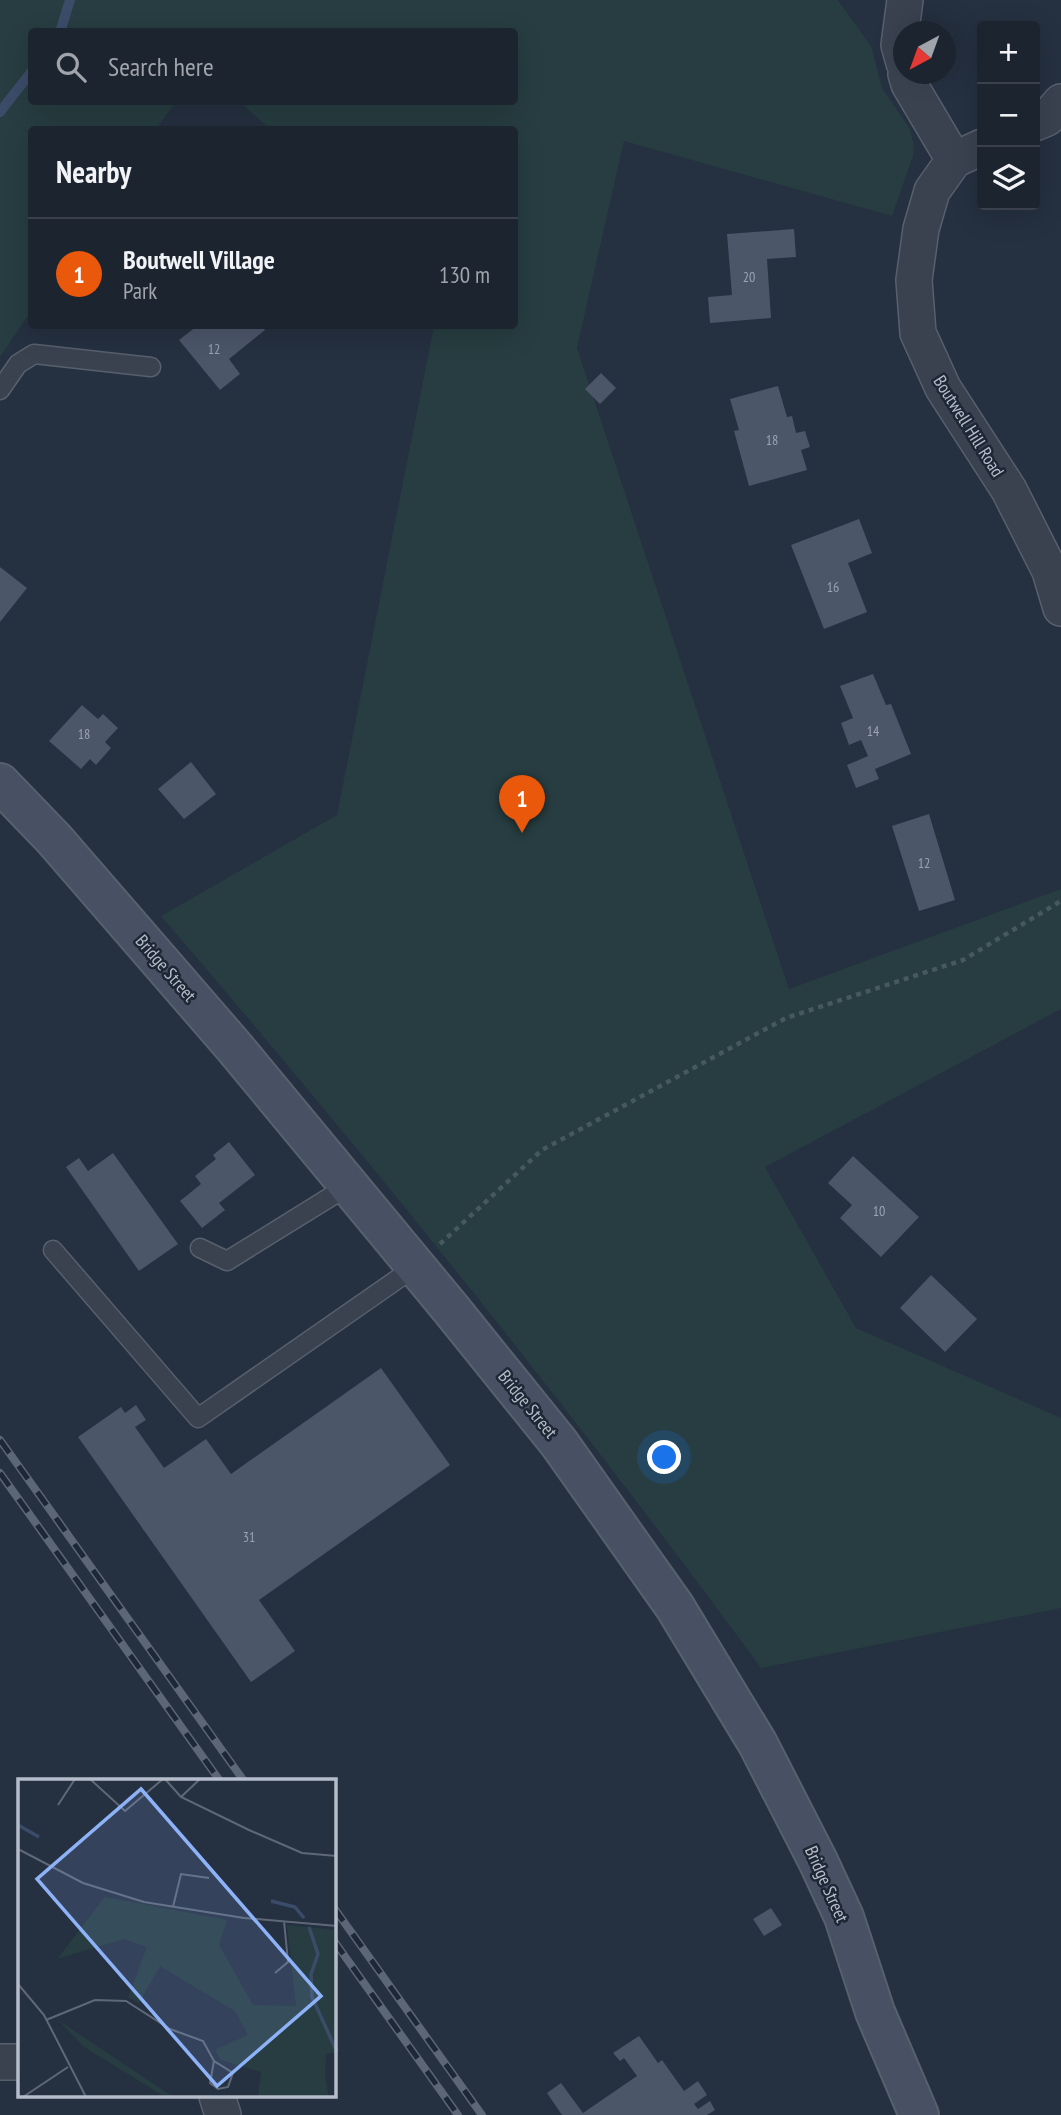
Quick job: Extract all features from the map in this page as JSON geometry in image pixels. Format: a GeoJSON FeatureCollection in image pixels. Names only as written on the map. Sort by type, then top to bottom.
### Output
{"type":"FeatureCollection","features":[{"type":"Feature","properties":{"kind":"main road","name":"Bridge Street"},"geometry":{"type":"LineString","coordinates":[[0,783],[54,839],[235,1048],[415,1266],[559,1443],[675,1607],[758,1744],[818,1861],[844,1917],[875,2012],[919,2115]]}},
{"type":"Feature","properties":{"kind":"street"},"geometry":{"type":"LineString","coordinates":[[902,21],[905,0]]}},
{"type":"Feature","properties":{"kind":"street","name":"Boutwell Hill Road"},"geometry":{"type":"LineString","coordinates":[[909,84],[968,153],[932,191],[921,229],[914,280],[918,332],[943,388],[1009,490],[1050,571],[1061,608]]}},
{"type":"Feature","properties":{"kind":"street"},"geometry":{"type":"LineString","coordinates":[[1040,121],[1047,118],[1061,102]]}},
{"type":"Feature","properties":{"kind":"street"},"geometry":{"type":"LineString","coordinates":[[0,2062],[18,2062]]}},
{"type":"Feature","properties":{"kind":"street"},"geometry":{"type":"LineString","coordinates":[[218,2098],[223,2115]]}},
{"type":"Feature","properties":{"kind":"lane"},"geometry":{"type":"LineString","coordinates":[[0,390],[18,364],[34,354],[151,367]]}},
{"type":"Feature","properties":{"kind":"lane"},"geometry":{"type":"LineString","coordinates":[[200,1248],[227,1261],[348,1186]]}},
{"type":"Feature","properties":{"kind":"lane"},"geometry":{"type":"LineString","coordinates":[[53,1250],[198,1418],[415,1266]]}},
{"type":"Feature","properties":{"kind":"path"},"geometry":{"type":"LineString","coordinates":[[415,1266],[542,1150],[786,1018],[963,960],[1061,901]]}},
{"type":"Feature","properties":{"kind":"green space"},"geometry":{"type":"Polygon","coordinates":[[[0,0],[838,0],[871,46],[882,88],[910,129],[913,156],[892,216],[624,141],[577,348],[789,989],[1061,889],[1061,1009],[765,1167],[856,1328],[1061,1418],[1061,1608],[761,1668],[543,1380],[393,1192],[161,916],[337,815],[433,329],[518,329],[518,126],[267,126],[243,105],[518,105],[518,28],[28,28],[28,105],[174,105],[158,126],[28,126],[28,315],[0,357],[0,0]]]}},
{"type":"Feature","properties":{"kind":"building"},"geometry":{"type":"Polygon","coordinates":[[[794,229],[796,257],[767,259],[771,318],[710,323],[708,297],[732,295],[727,234],[794,229]]]}},
{"type":"Feature","properties":{"kind":"building"},"geometry":{"type":"Polygon","coordinates":[[[193,329],[265,330],[229,359],[240,374],[220,390],[179,340],[193,329]]]}},
{"type":"Feature","properties":{"kind":"building"},"geometry":{"type":"Polygon","coordinates":[[[601,373],[616,388],[600,404],[585,389],[601,373]]]}},
{"type":"Feature","properties":{"kind":"building"},"geometry":{"type":"Polygon","coordinates":[[[778,386],[787,417],[792,416],[796,433],[805,431],[810,447],[801,450],[807,470],[749,486],[734,431],[739,430],[730,399],[778,386]]]}},
{"type":"Feature","properties":{"kind":"building"},"geometry":{"type":"Polygon","coordinates":[[[859,519],[872,553],[848,563],[867,612],[824,629],[791,545],[859,519]]]}},
{"type":"Feature","properties":{"kind":"building"},"geometry":{"type":"Polygon","coordinates":[[[0,567],[27,588],[0,622],[0,567]]]}},
{"type":"Feature","properties":{"kind":"building"},"geometry":{"type":"Polygon","coordinates":[[[873,674],[886,705],[891,704],[911,754],[875,769],[879,779],[856,788],[847,765],[868,756],[861,740],[849,745],[841,723],[853,718],[840,686],[873,674]]]}},
{"type":"Feature","properties":{"kind":"building"},"geometry":{"type":"Polygon","coordinates":[[[82,705],[98,719],[103,714],[118,728],[105,742],[111,748],[96,765],[90,759],[81,769],[49,741],[82,705]]]}},
{"type":"Feature","properties":{"kind":"building"},"geometry":{"type":"Polygon","coordinates":[[[191,762],[216,794],[184,819],[158,789],[191,762]]]}},
{"type":"Feature","properties":{"kind":"building"},"geometry":{"type":"Polygon","coordinates":[[[929,814],[955,900],[919,911],[892,826],[929,814]]]}},
{"type":"Feature","properties":{"kind":"building"},"geometry":{"type":"Polygon","coordinates":[[[229,1142],[255,1175],[219,1203],[225,1210],[202,1228],[180,1201],[201,1184],[195,1176],[216,1159],[213,1155],[229,1142]]]}},
{"type":"Feature","properties":{"kind":"building"},"geometry":{"type":"Polygon","coordinates":[[[113,1153],[178,1244],[139,1271],[66,1167],[79,1158],[88,1171],[113,1153]]]}},
{"type":"Feature","properties":{"kind":"building"},"geometry":{"type":"Polygon","coordinates":[[[853,1156],[919,1217],[881,1257],[840,1218],[852,1205],[828,1183],[853,1156]]]}},
{"type":"Feature","properties":{"kind":"building"},"geometry":{"type":"Polygon","coordinates":[[[931,1275],[977,1319],[945,1352],[900,1308],[931,1275]]]}},
{"type":"Feature","properties":{"kind":"building"},"geometry":{"type":"Polygon","coordinates":[[[381,1368],[450,1465],[259,1600],[295,1651],[251,1682],[78,1437],[121,1407],[125,1413],[136,1405],[146,1420],[135,1427],[164,1468],[206,1439],[231,1474],[381,1368]]]}},
{"type":"Feature","properties":{"kind":"building"},"geometry":{"type":"Polygon","coordinates":[[[771,1908],[782,1925],[764,1936],[753,1919],[771,1908]]]}},
{"type":"Feature","properties":{"kind":"building"},"geometry":{"type":"Polygon","coordinates":[[[639,2036],[658,2063],[662,2060],[684,2091],[698,2081],[707,2095],[694,2104],[698,2109],[710,2101],[715,2110],[707,2115],[562,2115],[547,2093],[561,2083],[583,2113],[637,2076],[624,2058],[620,2061],[613,2053],[639,2036]]]}},
{"type":"Feature","properties":{"kind":"waterway"},"geometry":{"type":"LineString","coordinates":[[61,28],[70,0]]}},
{"type":"Feature","properties":{"kind":"waterway"},"geometry":{"type":"LineString","coordinates":[[0,112],[28,76]]}},
{"type":"Feature","properties":{"kind":"railway"},"geometry":{"type":"LineString","coordinates":[[0,1440],[243,1779]]}},
{"type":"Feature","properties":{"kind":"railway"},"geometry":{"type":"LineString","coordinates":[[0,1473],[219,1779]]}},
{"type":"Feature","properties":{"kind":"railway"},"geometry":{"type":"LineString","coordinates":[[336,1911],[482,2115]]}},
{"type":"Feature","properties":{"kind":"railway"},"geometry":{"type":"LineString","coordinates":[[336,1944],[458,2115]]}},
{"type":"Feature","properties":{"kind":"place","name":"Boutwell Village"},"geometry":{"type":"Point","coordinates":[522,833]}}]}
